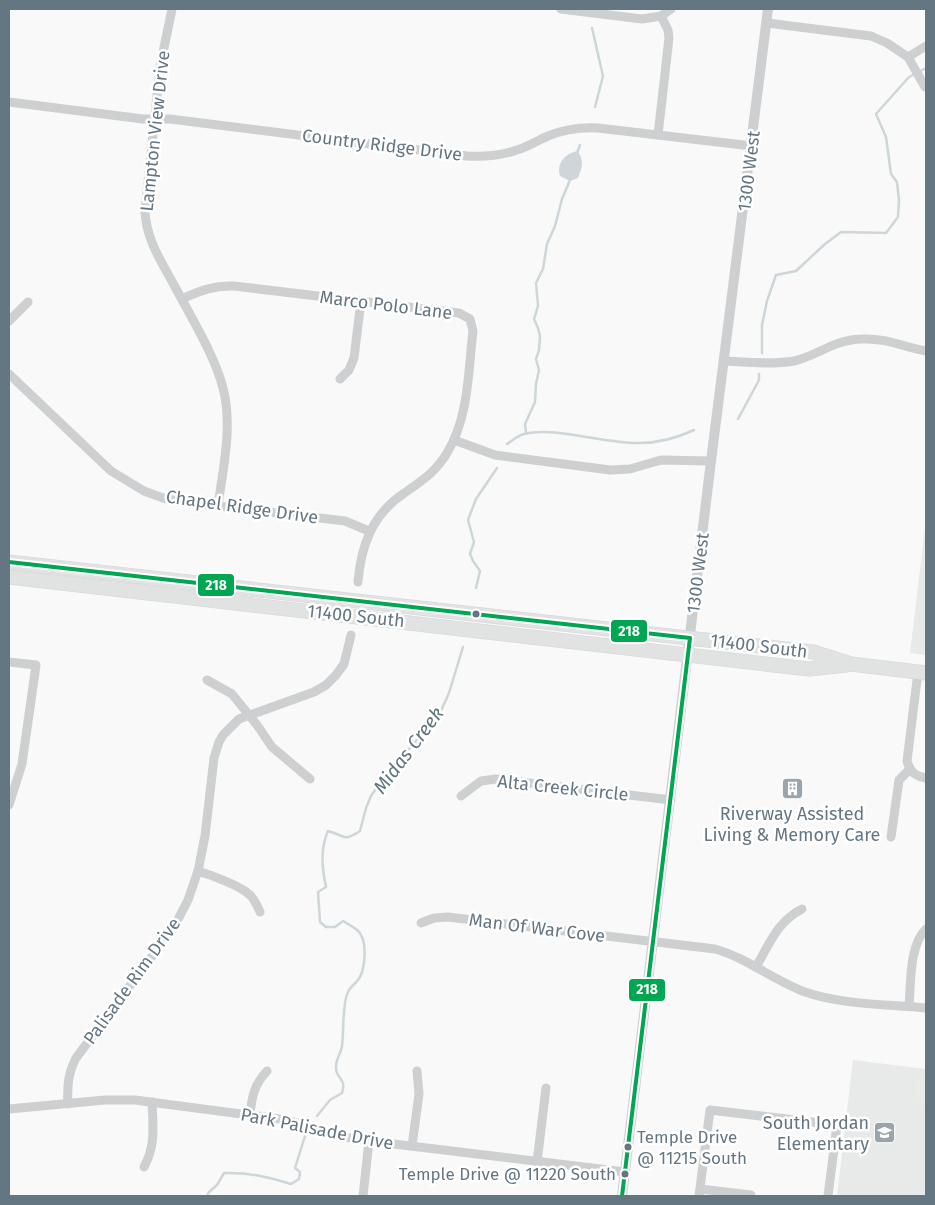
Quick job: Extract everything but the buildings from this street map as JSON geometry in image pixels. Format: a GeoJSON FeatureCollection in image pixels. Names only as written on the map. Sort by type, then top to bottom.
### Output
{"type":"FeatureCollection","features":[{"type":"Feature","properties":{"kind":"main road","name":"11400 South"},"geometry":{"type":"LineString","coordinates":[[9,562],[813,652],[852,664],[922,673]]}},
{"type":"Feature","properties":{"kind":"main road","name":"11400 South"},"geometry":{"type":"LineString","coordinates":[[9,577],[809,668],[852,664]]}},
{"type":"Feature","properties":{"kind":"street","name":"Lampton View Drive"},"geometry":{"type":"LineString","coordinates":[[172,9],[160,67],[145,211],[146,222],[156,253],[214,362],[224,390],[227,433],[218,506]]}},
{"type":"Feature","properties":{"kind":"street"},"geometry":{"type":"LineString","coordinates":[[561,9],[642,19],[661,16],[671,9]]}},
{"type":"Feature","properties":{"kind":"street","name":"1300 West"},"geometry":{"type":"LineString","coordinates":[[622,1196],[768,9]]}},
{"type":"Feature","properties":{"kind":"street"},"geometry":{"type":"LineString","coordinates":[[658,135],[669,38],[668,30],[661,16]]}},
{"type":"Feature","properties":{"kind":"street"},"geometry":{"type":"LineString","coordinates":[[767,23],[871,36],[887,43],[908,57],[925,87]]}},
{"type":"Feature","properties":{"kind":"street"},"geometry":{"type":"LineString","coordinates":[[908,57],[926,46]]}},
{"type":"Feature","properties":{"kind":"street","name":"Country Ridge Drive"},"geometry":{"type":"LineString","coordinates":[[9,102],[144,119],[170,119],[484,156],[518,150],[548,136],[581,127],[752,146]]}},
{"type":"Feature","properties":{"kind":"street","name":"Marco Polo Lane"},"geometry":{"type":"LineString","coordinates":[[182,299],[204,289],[224,285],[459,313],[470,319],[473,331],[464,409],[454,440],[439,466],[425,479],[388,506],[369,531],[361,556],[358,582]]}},
{"type":"Feature","properties":{"kind":"street"},"geometry":{"type":"LineString","coordinates":[[340,379],[349,370],[354,358],[360,301]]}},
{"type":"Feature","properties":{"kind":"street"},"geometry":{"type":"LineString","coordinates":[[9,321],[28,302]]}},
{"type":"Feature","properties":{"kind":"street"},"geometry":{"type":"LineString","coordinates":[[724,361],[774,363],[795,361],[834,344],[861,339],[887,340],[926,351]]}},
{"type":"Feature","properties":{"kind":"street","name":"Chapel Ridge Drive"},"geometry":{"type":"LineString","coordinates":[[9,374],[97,459],[127,482],[144,491],[164,498],[345,522],[369,531]]}},
{"type":"Feature","properties":{"kind":"street"},"geometry":{"type":"LineString","coordinates":[[454,440],[495,455],[610,470],[630,469],[660,460],[711,461]]}},
{"type":"Feature","properties":{"kind":"street","name":"Palisade Rim Drive"},"geometry":{"type":"LineString","coordinates":[[68,1104],[67,1084],[72,1066],[174,927],[188,900],[198,871],[205,836],[216,750],[227,730],[239,719],[314,692],[326,685],[344,664],[351,635]]}},
{"type":"Feature","properties":{"kind":"street"},"geometry":{"type":"LineString","coordinates":[[9,662],[36,665],[22,764],[9,805]]}},
{"type":"Feature","properties":{"kind":"street"},"geometry":{"type":"LineString","coordinates":[[922,673],[906,761],[909,770],[915,775],[926,778]]}},
{"type":"Feature","properties":{"kind":"street"},"geometry":{"type":"LineString","coordinates":[[207,680],[232,694],[250,715],[272,747],[310,779]]}},
{"type":"Feature","properties":{"kind":"street"},"geometry":{"type":"LineString","coordinates":[[890,837],[899,780],[909,770]]}},
{"type":"Feature","properties":{"kind":"street","name":"Alta Creek Circle"},"geometry":{"type":"LineString","coordinates":[[461,796],[481,781],[496,779],[671,800]]}},
{"type":"Feature","properties":{"kind":"street"},"geometry":{"type":"LineString","coordinates":[[198,871],[215,876],[248,893],[256,902],[260,912]]}},
{"type":"Feature","properties":{"kind":"street"},"geometry":{"type":"LineString","coordinates":[[756,967],[782,923],[802,909]]}},
{"type":"Feature","properties":{"kind":"street","name":"Man Of War Cove"},"geometry":{"type":"LineString","coordinates":[[422,924],[434,918],[448,917],[715,949],[736,956],[784,984],[829,999],[926,1008]]}},
{"type":"Feature","properties":{"kind":"street"},"geometry":{"type":"LineString","coordinates":[[909,1006],[916,945],[921,934],[926,929]]}},
{"type":"Feature","properties":{"kind":"street"},"geometry":{"type":"LineString","coordinates":[[412,1146],[419,1094],[417,1070]]}},
{"type":"Feature","properties":{"kind":"street"},"geometry":{"type":"LineString","coordinates":[[250,1114],[254,1089],[259,1079],[267,1071]]}},
{"type":"Feature","properties":{"kind":"street"},"geometry":{"type":"LineString","coordinates":[[538,1162],[546,1088]]}},
{"type":"Feature","properties":{"kind":"street","name":"Park Palisade Drive"},"geometry":{"type":"LineString","coordinates":[[9,1109],[120,1100],[152,1102],[287,1120],[338,1136],[369,1141],[625,1172]]}},
{"type":"Feature","properties":{"kind":"street"},"geometry":{"type":"LineString","coordinates":[[144,1167],[150,1156],[153,1143],[152,1102]]}},
{"type":"Feature","properties":{"kind":"street"},"geometry":{"type":"LineString","coordinates":[[751,1195],[700,1193],[710,1110],[837,1125],[828,1196]]}},
{"type":"Feature","properties":{"kind":"street"},"geometry":{"type":"LineString","coordinates":[[363,1196],[369,1141]]}},
{"type":"Feature","properties":{"kind":"shaded area"},"geometry":{"type":"Polygon","coordinates":[[[577,151],[582,161],[582,167],[578,178],[570,181],[560,176],[559,167],[565,157],[577,151]]]}},
{"type":"Feature","properties":{"kind":"shaded area"},"geometry":{"type":"Polygon","coordinates":[[[926,519],[926,655],[910,653],[926,519]]]}},
{"type":"Feature","properties":{"kind":"shaded area","name":"South Jordan Elementary"},"geometry":{"type":"Polygon","coordinates":[[[853,1060],[926,1069],[926,1196],[837,1196],[853,1060]]]}},
{"type":"Feature","properties":{"kind":"shaded area"},"geometry":{"type":"Polygon","coordinates":[[[917,1075],[926,1076],[926,1106],[913,1104],[917,1075]]]}},
{"type":"Feature","properties":{"kind":"waterway"},"geometry":{"type":"LineString","coordinates":[[592,28],[603,76],[595,107]]}},
{"type":"Feature","properties":{"kind":"waterway","name":"Midas Creek"},"geometry":{"type":"LineString","coordinates":[[762,353],[762,325],[767,301],[776,275],[796,271],[841,232],[886,233],[898,217],[897,182],[891,174],[886,137],[876,114],[909,77],[926,68]]}},
{"type":"Feature","properties":{"kind":"waterway"},"geometry":{"type":"LineString","coordinates":[[577,153],[580,145]]}},
{"type":"Feature","properties":{"kind":"waterway"},"geometry":{"type":"LineString","coordinates":[[526,433],[525,424],[535,402],[539,370],[536,359],[540,336],[534,319],[538,306],[536,283],[543,269],[547,244],[570,180]]}},
{"type":"Feature","properties":{"kind":"waterway","name":"Midas Creek"},"geometry":{"type":"LineString","coordinates":[[738,419],[759,380],[759,374]]}},
{"type":"Feature","properties":{"kind":"waterway","name":"Midas Creek"},"geometry":{"type":"LineString","coordinates":[[507,444],[524,434],[536,432],[639,443],[667,439],[694,430]]}},
{"type":"Feature","properties":{"kind":"waterway","name":"Midas Creek"},"geometry":{"type":"LineString","coordinates":[[476,588],[480,571],[470,554],[474,542],[468,520],[476,499],[497,468]]}},
{"type":"Feature","properties":{"kind":"waterway","name":"Midas Creek"},"geometry":{"type":"LineString","coordinates":[[317,1116],[330,1100],[342,1093],[343,1084],[336,1072],[336,1065],[342,1046],[345,1003],[349,990],[360,976],[364,958],[363,939],[356,929],[343,921],[335,927],[326,927],[320,922],[318,892],[326,887],[322,859],[325,838],[328,831],[344,837],[350,837],[360,831],[371,796],[382,780],[440,713],[449,693],[463,647]]}},
{"type":"Feature","properties":{"kind":"waterway","name":"Midas Creek"},"geometry":{"type":"LineString","coordinates":[[207,1196],[217,1185],[224,1173],[241,1173],[291,1184],[299,1179],[300,1172],[295,1168],[305,1136]]}},
{"type":"Feature","properties":{"kind":"transit line","name":"218"},"geometry":{"type":"LineString","coordinates":[[9,562],[690,638],[622,1196]]}},
{"type":"Feature","properties":{"kind":"place","name":"Riverway Assisted Living & Memory Care"},"geometry":{"type":"Point","coordinates":[792,789]}},
{"type":"Feature","properties":{"kind":"place","name":"South Jordan Elementary"},"geometry":{"type":"Point","coordinates":[885,1133]}},
{"type":"Feature","properties":{"kind":"place","name":"Temple Drive @ 11215 South"},"geometry":{"type":"Point","coordinates":[628,1147]}},
{"type":"Feature","properties":{"kind":"place","name":"Temple Drive @ 11220 South"},"geometry":{"type":"Point","coordinates":[625,1174]}}]}
